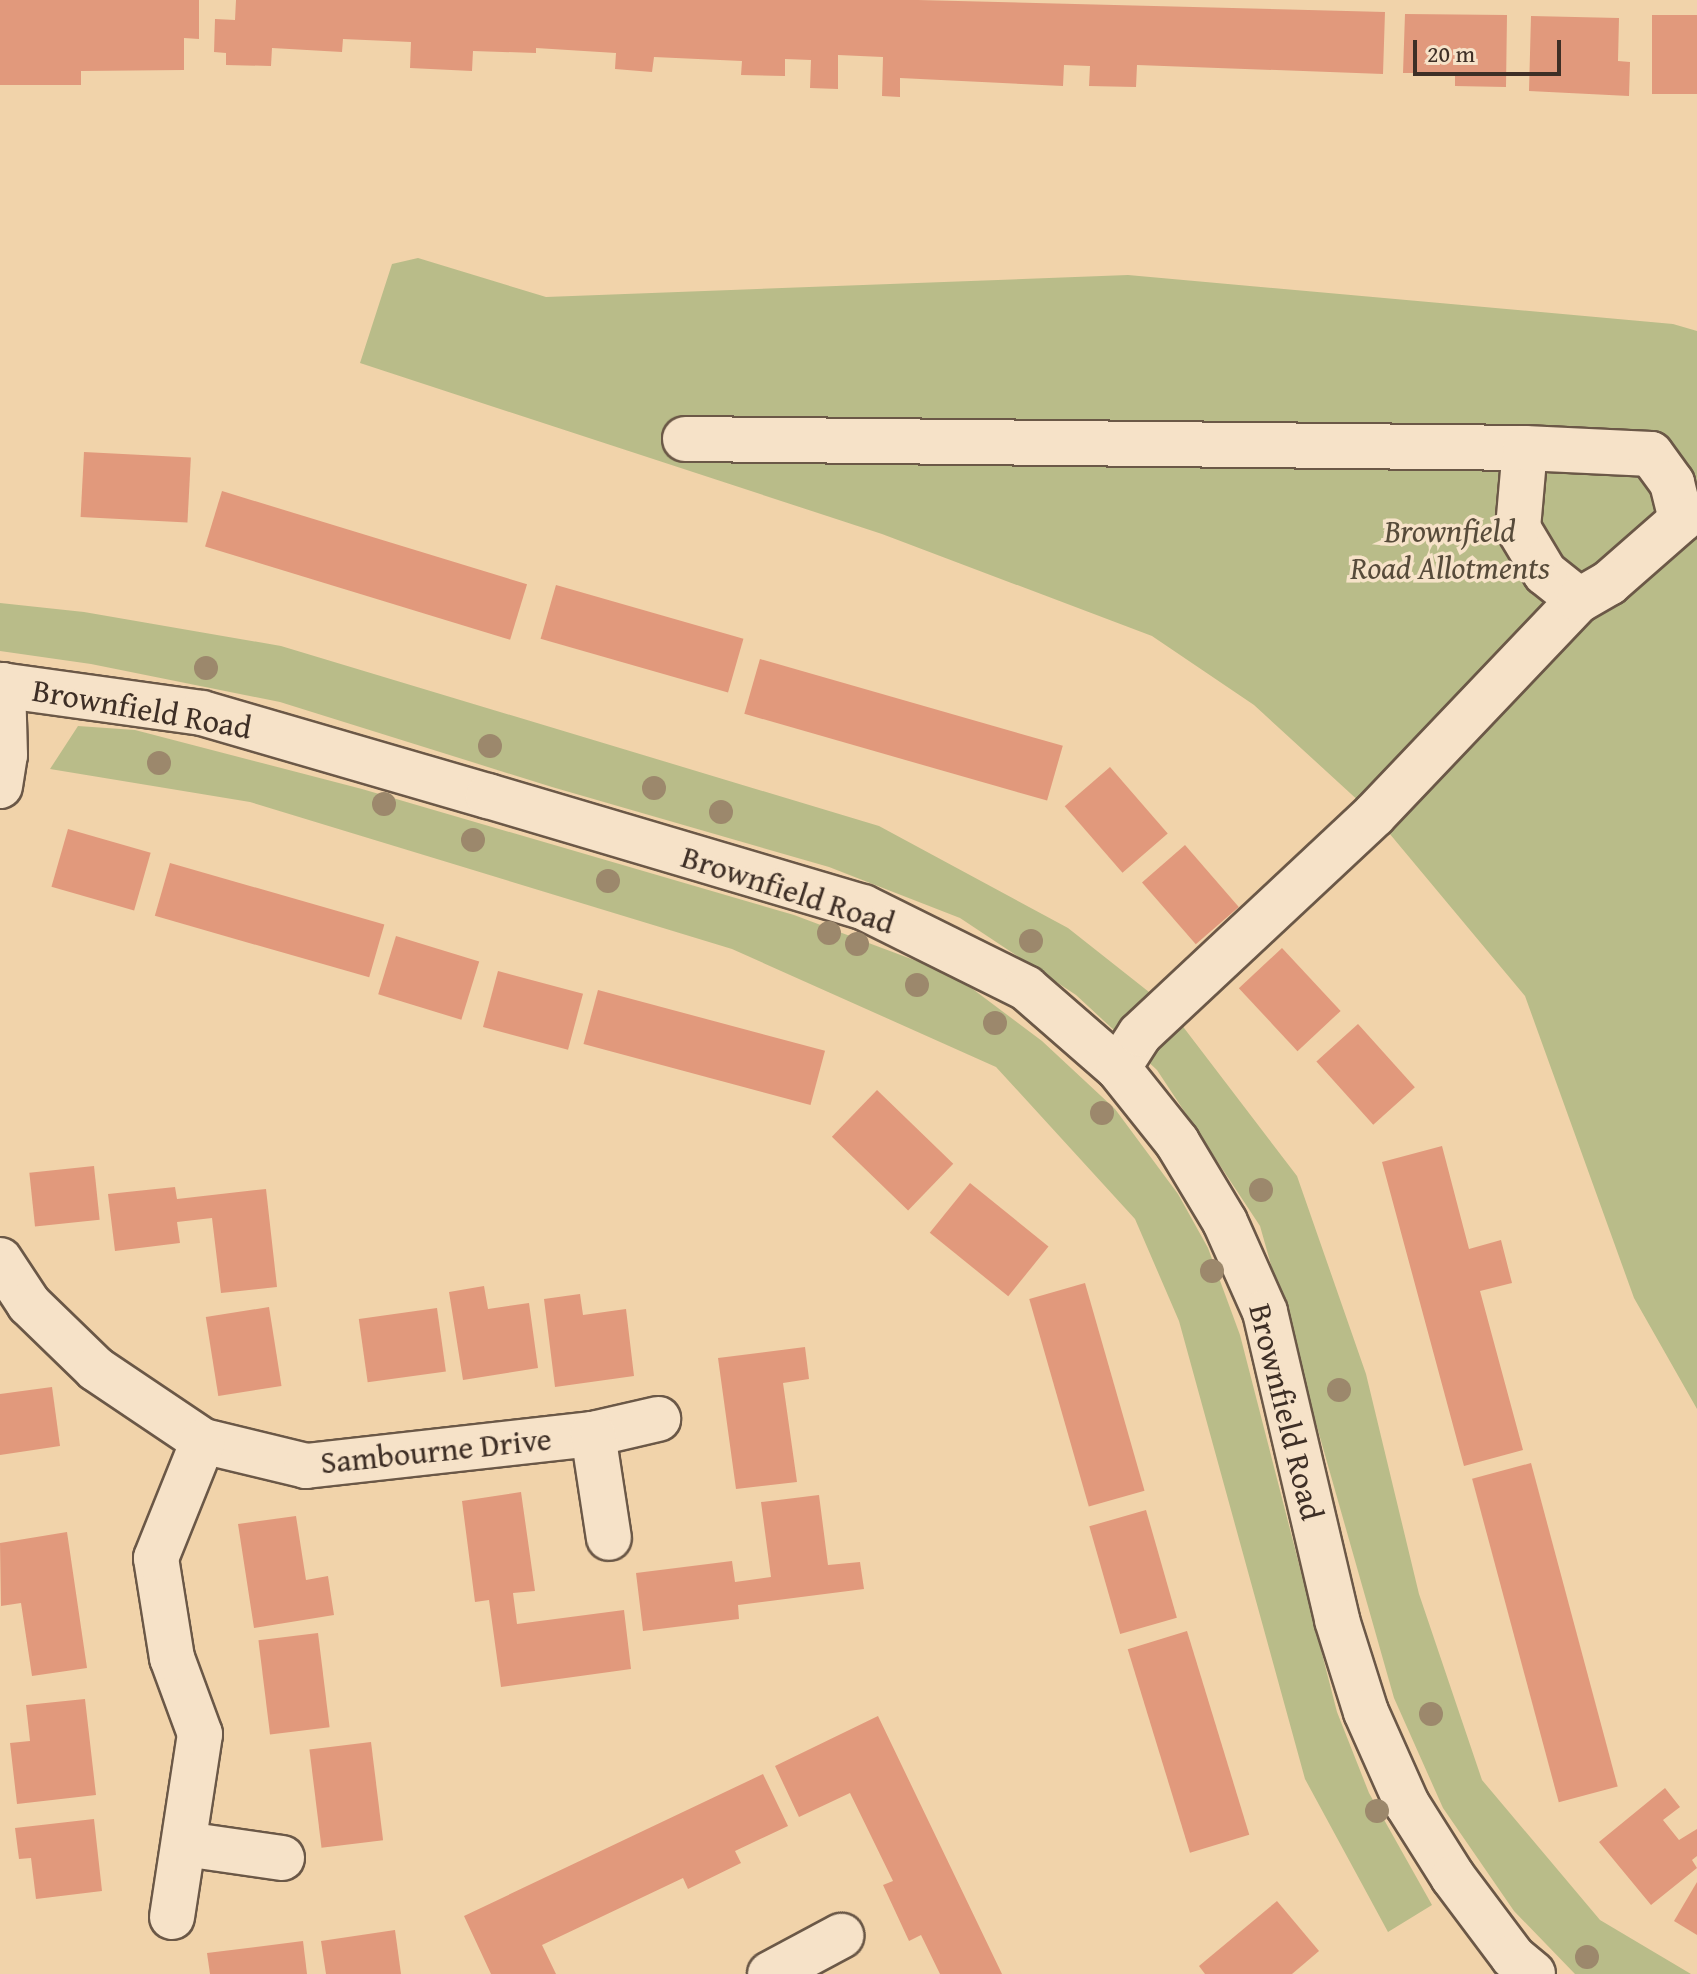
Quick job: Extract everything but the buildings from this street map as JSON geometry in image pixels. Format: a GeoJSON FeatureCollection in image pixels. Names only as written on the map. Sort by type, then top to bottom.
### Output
{"type":"FeatureCollection","features":[{"type":"Feature","properties":{"kind":"street"},"geometry":{"type":"LineString","coordinates":[[685,439],[1525,448],[1651,454],[1672,483],[1689,524],[1609,583],[1579,600],[1374,815],[1140,1034],[1118,1068]]}},
{"type":"Feature","properties":{"kind":"street"},"geometry":{"type":"LineString","coordinates":[[1525,448],[1518,528],[1545,573],[1579,600]]}},
{"type":"Feature","properties":{"kind":"street"},"geometry":{"type":"LineString","coordinates":[[0,786],[5,755],[2,685]]}},
{"type":"Feature","properties":{"kind":"street","name":"Brownfield Road"},"geometry":{"type":"LineString","coordinates":[[2,685],[202,713],[863,907],[1026,988],[1118,1068],[1177,1142],[1225,1222],[1265,1312],[1337,1620],[1366,1712],[1407,1804],[1513,1968]]}},
{"type":"Feature","properties":{"kind":"street","name":"Sambourne Drive"},"geometry":{"type":"LineString","coordinates":[[0,1260],[29,1304],[96,1369],[203,1441],[306,1466],[593,1434],[658,1419]]}},
{"type":"Feature","properties":{"kind":"street"},"geometry":{"type":"LineString","coordinates":[[593,1434],[609,1538]]}},
{"type":"Feature","properties":{"kind":"street"},"geometry":{"type":"LineString","coordinates":[[172,1917],[200,1734],[172,1658],[156,1558],[203,1441]]}},
{"type":"Feature","properties":{"kind":"street"},"geometry":{"type":"LineString","coordinates":[[185,1844],[282,1858]]}},
{"type":"Feature","properties":{"kind":"street"},"geometry":{"type":"LineString","coordinates":[[777,1973],[841,1936]]}},
{"type":"Feature","properties":{"kind":"green space","name":"Brownfield Road Allotments"},"geometry":{"type":"Polygon","coordinates":[[[418,258],[546,297],[1128,275],[1673,324],[1697,331],[1697,1409],[1634,1298],[1525,996],[1374,815],[1254,705],[1152,636],[882,534],[360,363],[392,264],[418,258]]]}},
{"type":"Feature","properties":{"kind":"green space"},"geometry":{"type":"Polygon","coordinates":[[[0,603],[84,612],[281,646],[879,826],[1068,928],[1168,1007],[1297,1176],[1366,1374],[1419,1594],[1482,1780],[1600,1920],[1691,1974],[1575,1974],[1514,1911],[1443,1808],[1394,1698],[1260,1226],[1157,1070],[1076,995],[960,918],[829,867],[552,787],[280,702],[91,664],[0,651],[0,603]]]}},
{"type":"Feature","properties":{"kind":"green space"},"geometry":{"type":"Polygon","coordinates":[[[78,726],[135,730],[362,789],[794,915],[954,975],[1042,1041],[1115,1109],[1178,1194],[1208,1248],[1240,1335],[1337,1712],[1369,1793],[1432,1905],[1388,1932],[1305,1779],[1179,1321],[1135,1219],[996,1067],[732,949],[250,802],[50,769],[78,726]]]}}]}
